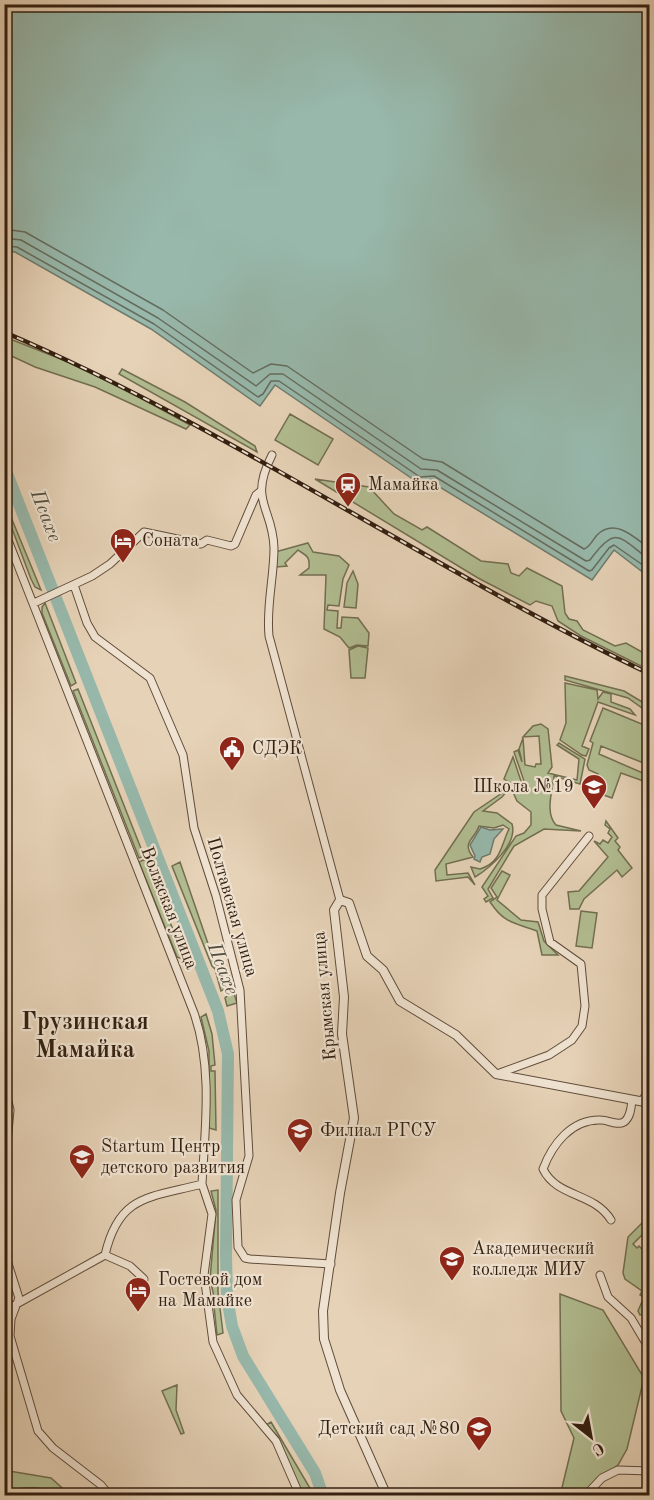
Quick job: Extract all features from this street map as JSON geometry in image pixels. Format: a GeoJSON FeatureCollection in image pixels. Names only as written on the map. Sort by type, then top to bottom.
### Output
{"type":"FeatureCollection","features":[{"type":"Feature","properties":{"kind":"street","name":"Крымская улица"},"geometry":{"type":"LineString","coordinates":[[272,454],[263,475],[261,491],[274,546],[266,614],[269,636],[340,900],[333,910],[344,997],[342,1034],[354,1118],[340,1193],[323,1320],[330,1364],[387,1496]]}},
{"type":"Feature","properties":{"kind":"street","name":"Крымская улица"},"geometry":{"type":"LineString","coordinates":[[34,603],[74,585],[110,564],[144,532],[201,543],[207,540],[231,546],[235,544],[256,495],[261,491]]}},
{"type":"Feature","properties":{"kind":"street","name":"Волжская улица"},"geometry":{"type":"LineString","coordinates":[[4,530],[196,1019],[205,1073],[202,1184]]}},
{"type":"Feature","properties":{"kind":"street","name":"Полтавская улица"},"geometry":{"type":"LineString","coordinates":[[74,585],[87,623],[95,637],[150,678],[183,755],[194,828],[226,929],[241,1002],[249,1156],[236,1200],[238,1247],[245,1258],[250,1259],[331,1264]]}},
{"type":"Feature","properties":{"kind":"street"},"geometry":{"type":"LineString","coordinates":[[496,1074],[549,1054],[572,1040],[582,1026],[585,1006],[583,970],[581,964],[550,942],[542,900],[546,887],[590,837]]}},
{"type":"Feature","properties":{"kind":"street"},"geometry":{"type":"LineString","coordinates":[[340,900],[349,903],[367,956],[383,970],[400,1001],[456,1035],[496,1074],[646,1102],[650,1088]]}},
{"type":"Feature","properties":{"kind":"street"},"geometry":{"type":"LineString","coordinates":[[4,1084],[10,1110],[4,1176]]}},
{"type":"Feature","properties":{"kind":"street"},"geometry":{"type":"LineString","coordinates":[[611,1220],[607,1214],[589,1201],[573,1192],[561,1191],[548,1181],[543,1169],[550,1149],[566,1132],[600,1120],[617,1124],[625,1122],[630,1114],[632,1100]]}},
{"type":"Feature","properties":{"kind":"street"},"geometry":{"type":"LineString","coordinates":[[4,1311],[105,1255],[110,1233],[132,1204],[145,1198],[202,1184],[212,1214],[204,1275],[213,1342],[237,1395],[276,1441],[300,1496]]}},
{"type":"Feature","properties":{"kind":"street"},"geometry":{"type":"LineString","coordinates":[[4,1251],[18,1292],[17,1305],[10,1320],[10,1336],[38,1431],[53,1448],[101,1485],[110,1496]]}},
{"type":"Feature","properties":{"kind":"street"},"geometry":{"type":"LineString","coordinates":[[105,1255],[124,1263],[144,1279]]}},
{"type":"Feature","properties":{"kind":"street"},"geometry":{"type":"LineString","coordinates":[[600,1275],[608,1297],[631,1318],[650,1350]]}},
{"type":"Feature","properties":{"kind":"street"},"geometry":{"type":"LineString","coordinates":[[585,1496],[602,1478],[618,1470],[650,1471]]}},
{"type":"Feature","properties":{"kind":"green space"},"geometry":{"type":"Polygon","coordinates":[[[5,337],[91,371],[190,425],[186,429],[95,387],[35,367],[5,353],[5,337]]]}},
{"type":"Feature","properties":{"kind":"green space"},"geometry":{"type":"Polygon","coordinates":[[[122,369],[185,402],[255,446],[257,452],[119,374],[122,369]]]}},
{"type":"Feature","properties":{"kind":"green space"},"geometry":{"type":"Polygon","coordinates":[[[290,414],[333,439],[318,465],[275,440],[290,414]]]}},
{"type":"Feature","properties":{"kind":"green space"},"geometry":{"type":"Polygon","coordinates":[[[315,479],[369,487],[394,514],[422,530],[427,527],[481,561],[508,564],[511,573],[519,576],[527,568],[562,586],[565,613],[569,619],[577,621],[583,630],[615,646],[626,643],[649,656],[649,670],[581,636],[558,621],[552,606],[536,601],[530,605],[478,578],[315,479]]]}},
{"type":"Feature","properties":{"kind":"green space"},"geometry":{"type":"Polygon","coordinates":[[[6,505],[41,590],[35,587],[31,579],[5,510],[6,505]]]}},
{"type":"Feature","properties":{"kind":"green space"},"geometry":{"type":"Polygon","coordinates":[[[308,543],[313,552],[339,556],[349,565],[343,579],[339,606],[328,605],[327,610],[338,611],[337,628],[341,628],[342,617],[358,618],[369,633],[368,646],[357,645],[349,648],[340,637],[324,629],[326,575],[300,575],[309,568],[309,561],[305,555],[298,550],[285,563],[287,566],[276,567],[275,552],[308,543]]]}},
{"type":"Feature","properties":{"kind":"green space"},"geometry":{"type":"Polygon","coordinates":[[[353,571],[358,584],[356,608],[344,607],[347,583],[353,571]]]}},
{"type":"Feature","properties":{"kind":"green space"},"geometry":{"type":"Polygon","coordinates":[[[45,603],[76,683],[71,686],[42,613],[45,603]]]}},
{"type":"Feature","properties":{"kind":"green space"},"geometry":{"type":"Polygon","coordinates":[[[358,646],[368,648],[365,678],[351,678],[349,650],[358,646]]]}},
{"type":"Feature","properties":{"kind":"green space"},"geometry":{"type":"Polygon","coordinates":[[[565,676],[624,691],[649,706],[649,713],[628,698],[565,680],[565,676]]]}},
{"type":"Feature","properties":{"kind":"green space"},"geometry":{"type":"Polygon","coordinates":[[[565,683],[597,690],[598,699],[603,692],[611,694],[611,702],[630,709],[635,715],[598,702],[582,746],[589,749],[586,756],[582,755],[560,740],[566,723],[565,683]]]}},
{"type":"Feature","properties":{"kind":"green space"},"geometry":{"type":"Polygon","coordinates":[[[78,689],[144,856],[139,858],[73,691],[78,689]]]}},
{"type":"Feature","properties":{"kind":"green space"},"geometry":{"type":"Polygon","coordinates":[[[603,708],[649,727],[649,755],[646,764],[601,746],[599,754],[645,774],[649,762],[649,780],[646,782],[621,773],[612,798],[598,793],[601,786],[595,784],[598,774],[589,770],[587,765],[593,743],[590,741],[603,708]]]}},
{"type":"Feature","properties":{"kind":"green space"},"geometry":{"type":"Polygon","coordinates":[[[541,724],[548,729],[552,767],[548,773],[577,780],[579,759],[557,745],[559,743],[585,759],[580,784],[554,776],[550,802],[551,815],[556,825],[581,831],[544,829],[514,846],[488,889],[493,898],[486,902],[484,899],[488,896],[482,887],[516,836],[524,833],[531,825],[531,812],[517,801],[512,790],[515,785],[520,787],[525,784],[514,752],[518,750],[522,762],[519,749],[523,738],[525,765],[535,767],[536,764],[541,764],[539,736],[523,737],[533,726],[541,724]]]}},
{"type":"Feature","properties":{"kind":"green space"},"geometry":{"type":"Polygon","coordinates":[[[513,757],[522,784],[513,784],[502,797],[483,811],[497,813],[512,824],[513,832],[507,847],[495,862],[475,877],[471,867],[480,869],[496,858],[509,829],[503,825],[494,828],[479,826],[468,848],[473,857],[446,864],[447,875],[468,873],[475,885],[468,877],[436,881],[435,870],[474,812],[505,791],[510,783],[504,779],[513,757]]]}},
{"type":"Feature","properties":{"kind":"green space"},"geometry":{"type":"Polygon","coordinates":[[[606,821],[618,838],[615,841],[620,847],[618,850],[632,868],[622,877],[617,870],[584,899],[579,909],[570,909],[568,892],[579,891],[608,857],[594,841],[600,844],[603,840],[608,843],[612,837],[608,833],[610,829],[605,825],[606,821]]]}},
{"type":"Feature","properties":{"kind":"green space"},"geometry":{"type":"Polygon","coordinates":[[[145,859],[185,960],[177,957],[139,862],[145,859]]]}},
{"type":"Feature","properties":{"kind":"green space"},"geometry":{"type":"Polygon","coordinates":[[[180,862],[216,967],[228,974],[237,1003],[227,1006],[225,998],[229,994],[227,988],[221,991],[215,969],[172,866],[180,862]]]}},
{"type":"Feature","properties":{"kind":"green space"},"geometry":{"type":"Polygon","coordinates":[[[502,871],[510,875],[497,900],[521,920],[538,922],[544,941],[558,955],[542,955],[537,931],[516,924],[500,915],[490,902],[497,897],[491,888],[502,871]]]}},
{"type":"Feature","properties":{"kind":"green space"},"geometry":{"type":"Polygon","coordinates":[[[581,911],[597,913],[592,948],[576,946],[581,911]]]}},
{"type":"Feature","properties":{"kind":"green space"},"geometry":{"type":"Polygon","coordinates":[[[206,1014],[212,1034],[215,1065],[211,1066],[211,1071],[215,1071],[216,1130],[209,1128],[209,1051],[201,1017],[206,1014]]]}},
{"type":"Feature","properties":{"kind":"green space"},"geometry":{"type":"Polygon","coordinates":[[[218,1190],[218,1292],[223,1333],[217,1335],[214,1306],[216,1305],[210,1279],[216,1210],[211,1191],[218,1190]]]}},
{"type":"Feature","properties":{"kind":"green space"},"geometry":{"type":"Polygon","coordinates":[[[649,1216],[649,1228],[633,1244],[637,1248],[639,1246],[649,1256],[649,1313],[640,1315],[638,1311],[644,1297],[640,1295],[642,1291],[625,1279],[623,1273],[628,1237],[649,1216]]]}},
{"type":"Feature","properties":{"kind":"green space"},"geometry":{"type":"Polygon","coordinates":[[[560,1294],[603,1310],[644,1378],[627,1449],[618,1465],[579,1495],[560,1496],[574,1438],[561,1411],[560,1294]]]}},
{"type":"Feature","properties":{"kind":"green space"},"geometry":{"type":"Polygon","coordinates":[[[177,1385],[176,1410],[184,1433],[181,1434],[162,1391],[177,1385]]]}},
{"type":"Feature","properties":{"kind":"green space"},"geometry":{"type":"Polygon","coordinates":[[[271,1422],[314,1495],[302,1495],[278,1437],[266,1425],[271,1422]]]}},
{"type":"Feature","properties":{"kind":"green space"},"geometry":{"type":"Polygon","coordinates":[[[5,1472],[51,1478],[70,1495],[33,1488],[5,1492],[5,1472]]]}},
{"type":"Feature","properties":{"kind":"water"},"geometry":{"type":"Polygon","coordinates":[[[4,5],[649,5],[649,577],[614,550],[592,580],[430,481],[420,484],[275,385],[260,406],[151,329],[15,252],[5,251],[4,5]]]}},
{"type":"Feature","properties":{"kind":"water"},"geometry":{"type":"Polygon","coordinates":[[[481,827],[490,830],[503,829],[494,839],[490,854],[482,857],[480,862],[474,859],[470,845],[481,827]]]}},
{"type":"Feature","properties":{"kind":"waterway","name":"Псахе"},"geometry":{"type":"LineString","coordinates":[[4,466],[218,1011],[228,1054],[226,1255],[227,1297],[232,1326],[243,1356],[315,1473],[323,1496]]}},
{"type":"Feature","properties":{"kind":"railway"},"geometry":{"type":"LineString","coordinates":[[4,332],[169,411],[488,590],[650,674]]}},
{"type":"Feature","properties":{"kind":"place","name":"Мамайка"},"geometry":{"type":"Point","coordinates":[348,508]}},
{"type":"Feature","properties":{"kind":"place","name":"Соната"},"geometry":{"type":"Point","coordinates":[123,564]}},
{"type":"Feature","properties":{"kind":"place","name":"СДЭК"},"geometry":{"type":"Point","coordinates":[232,772]}},
{"type":"Feature","properties":{"kind":"place","name":"Школа №19"},"geometry":{"type":"Point","coordinates":[594,810]}},
{"type":"Feature","properties":{"kind":"place","name":"Филиал РГСУ"},"geometry":{"type":"Point","coordinates":[300,1154]}},
{"type":"Feature","properties":{"kind":"place","name":"Startum Центр детского развития"},"geometry":{"type":"Point","coordinates":[82,1180]}},
{"type":"Feature","properties":{"kind":"place","name":"Академический колледж МИУ"},"geometry":{"type":"Point","coordinates":[452,1282]}},
{"type":"Feature","properties":{"kind":"place","name":"Гостевой дом на Мамайке"},"geometry":{"type":"Point","coordinates":[138,1313]}},
{"type":"Feature","properties":{"kind":"place","name":"Детский сад №80"},"geometry":{"type":"Point","coordinates":[479,1452]}},
{"type":"Feature","properties":{"kind":"district","name":"Грузинская Мамайка"},"geometry":{"type":"Point","coordinates":[85,1037]}}]}
